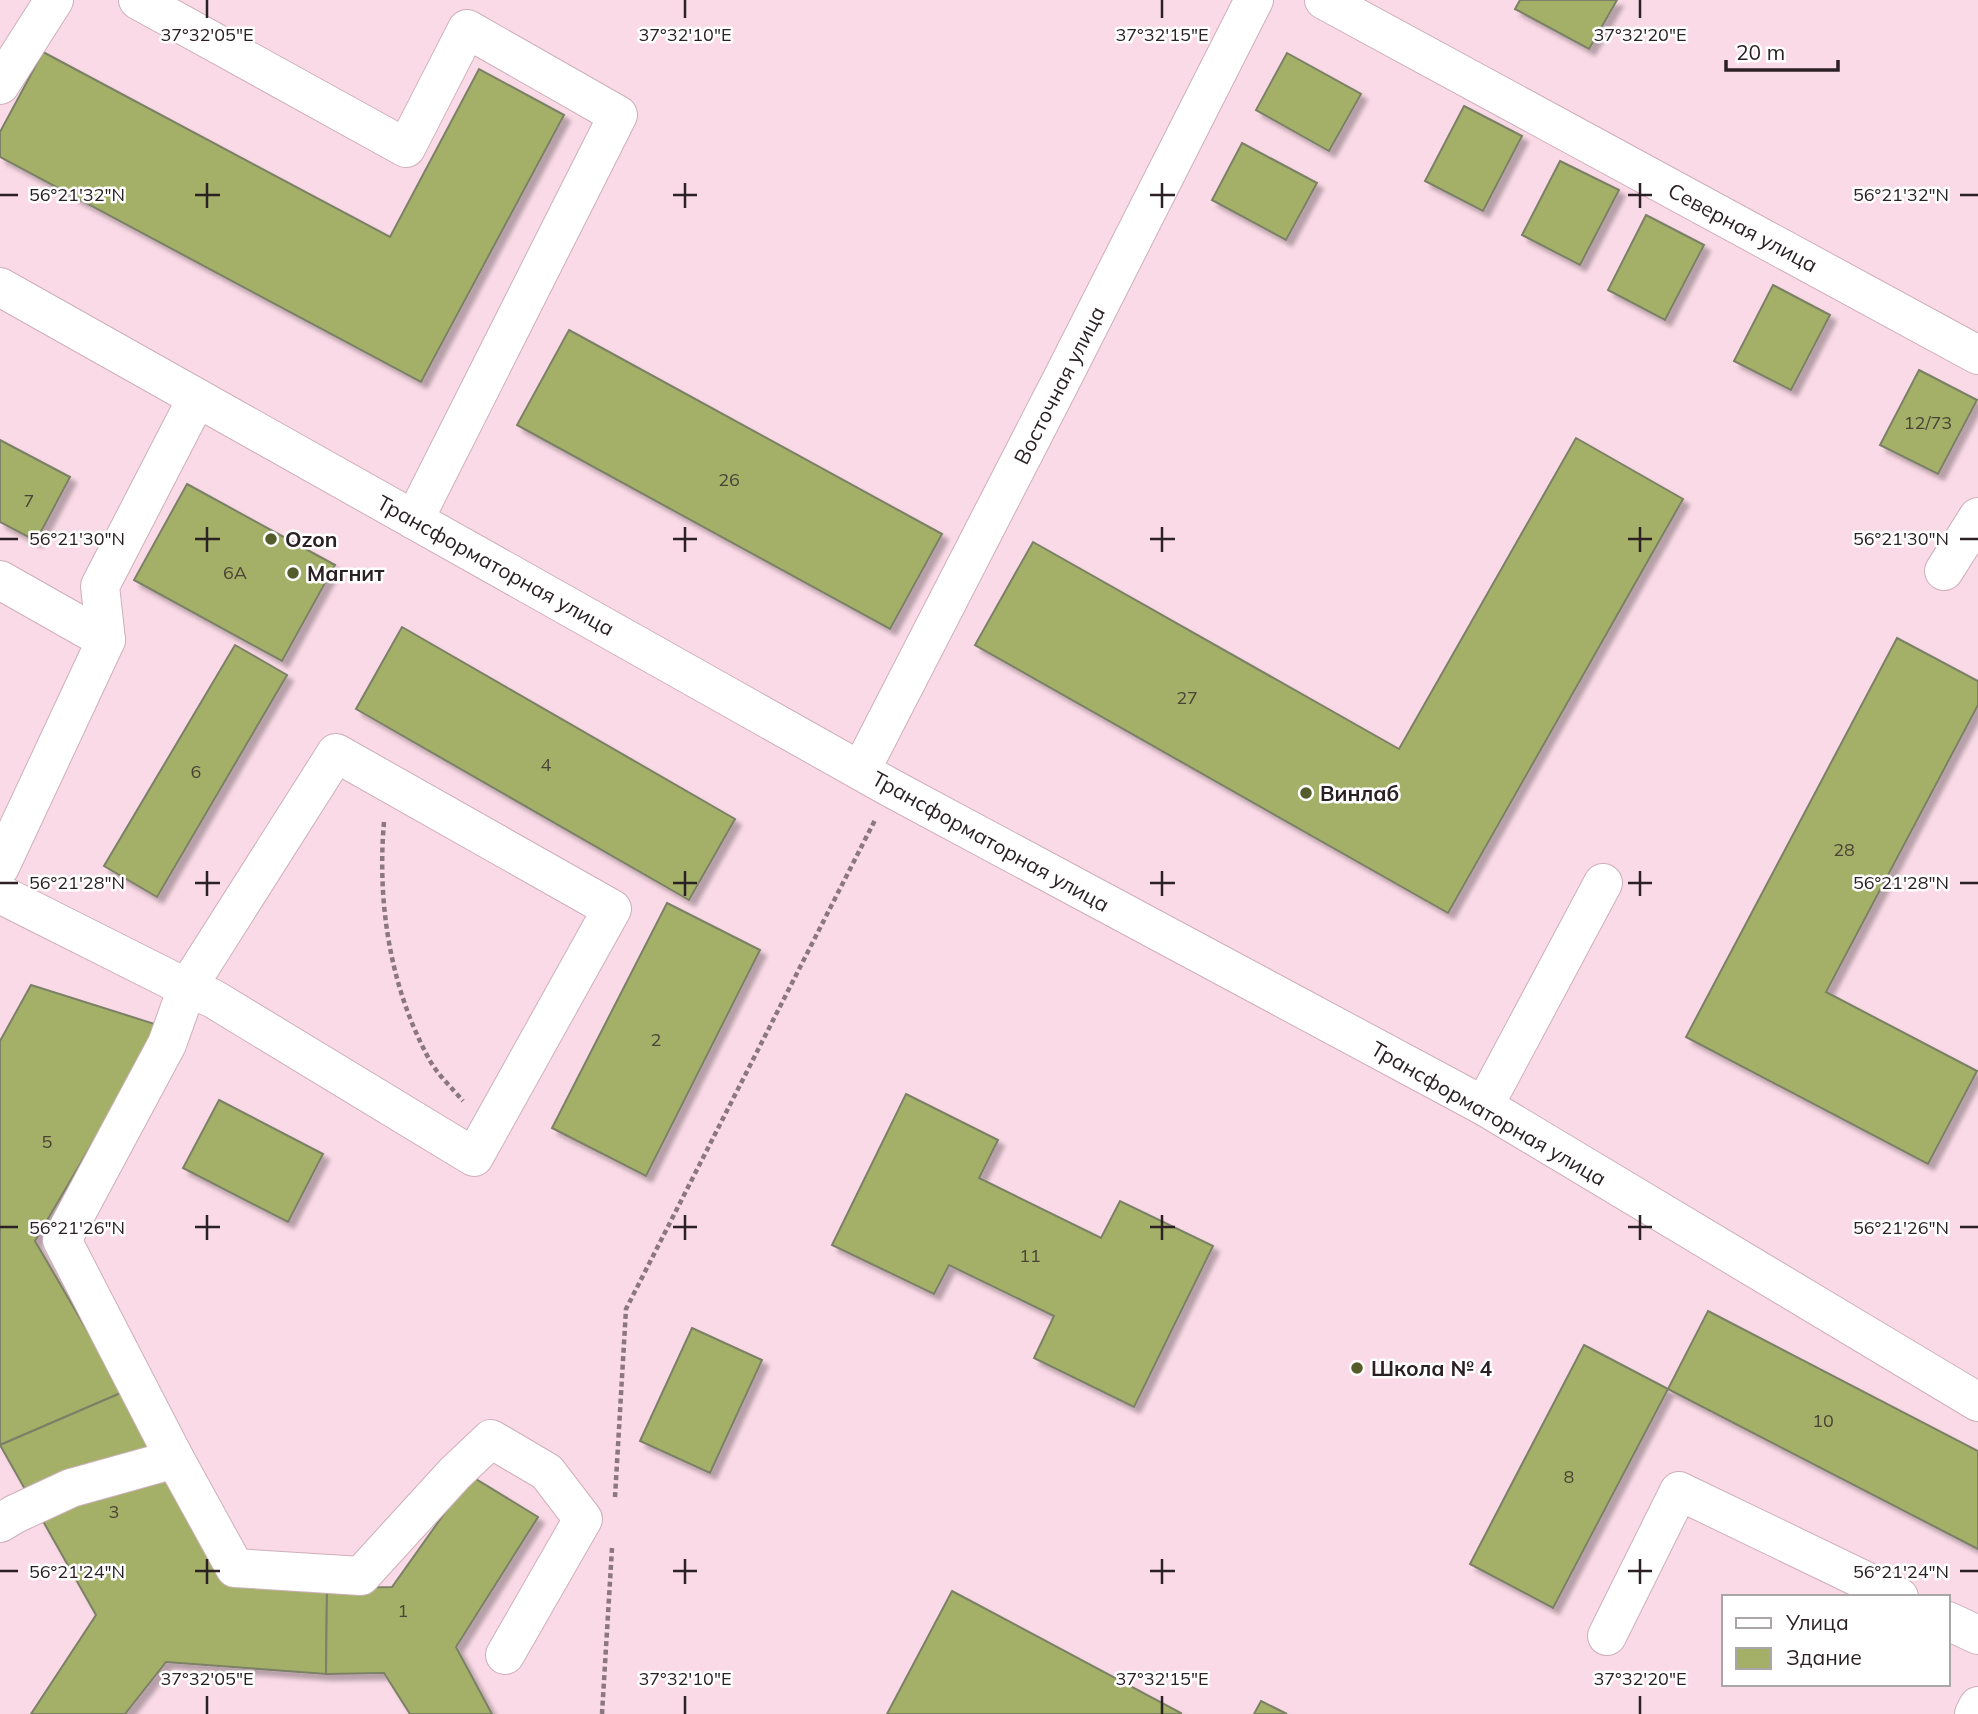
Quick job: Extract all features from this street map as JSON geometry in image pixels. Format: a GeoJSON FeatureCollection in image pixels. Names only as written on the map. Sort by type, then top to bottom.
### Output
{"type":"FeatureCollection","features":[{"type":"Feature","properties":{"kind":"street"},"geometry":{"type":"LineString","coordinates":[[0,85],[54,0]]}},
{"type":"Feature","properties":{"kind":"street"},"geometry":{"type":"LineString","coordinates":[[138,0],[406,148],[467,29],[618,115],[414,520]]}},
{"type":"Feature","properties":{"kind":"street","name":"Восточная улица"},"geometry":{"type":"LineString","coordinates":[[876,779],[1058,388],[1254,0]]}},
{"type":"Feature","properties":{"kind":"street","name":"Северная улица"},"geometry":{"type":"LineString","coordinates":[[1324,0],[1978,355]]}},
{"type":"Feature","properties":{"kind":"street","name":"Трансформаторная улица"},"geometry":{"type":"LineString","coordinates":[[0,287],[876,779],[1484,1106],[1978,1402]]}},
{"type":"Feature","properties":{"kind":"street"},"geometry":{"type":"LineString","coordinates":[[0,867],[106,640],[100,586],[197,398]]}},
{"type":"Feature","properties":{"kind":"street"},"geometry":{"type":"LineString","coordinates":[[1944,571],[1978,517]]}},
{"type":"Feature","properties":{"kind":"street"},"geometry":{"type":"LineString","coordinates":[[0,580],[106,640]]}},
{"type":"Feature","properties":{"kind":"street"},"geometry":{"type":"LineString","coordinates":[[0,894],[187,989],[212,998],[474,1157],[612,909],[335,753],[187,989],[167,1044],[62,1240],[235,1567],[361,1576],[455,1473],[491,1439],[547,1472],[583,1519],[505,1655]]}},
{"type":"Feature","properties":{"kind":"street"},"geometry":{"type":"LineString","coordinates":[[1484,1106],[1603,883]]}},
{"type":"Feature","properties":{"kind":"street"},"geometry":{"type":"LineString","coordinates":[[0,1523],[71,1488],[175,1458]]}},
{"type":"Feature","properties":{"kind":"street"},"geometry":{"type":"LineString","coordinates":[[1606,1636],[1679,1491],[1895,1595]]}},
{"type":"Feature","properties":{"kind":"street"},"geometry":{"type":"LineString","coordinates":[[1950,1621],[1978,1635]]}},
{"type":"Feature","properties":{"kind":"street"},"geometry":{"type":"LineString","coordinates":[[1974,1714],[1978,1706]]}},
{"type":"Feature","properties":{"kind":"path"},"geometry":{"type":"LineString","coordinates":[[614,1505],[626,1309],[876,779]]}},
{"type":"Feature","properties":{"kind":"path"},"geometry":{"type":"LineString","coordinates":[[387,782],[383,891],[390,951],[401,994],[430,1060],[472,1112],[485,1137]]}},
{"type":"Feature","properties":{"kind":"path"},"geometry":{"type":"LineString","coordinates":[[602,1714],[612,1546]]}},
{"type":"Feature","properties":{"kind":"building"},"geometry":{"type":"Polygon","coordinates":[[[1520,0],[1617,0],[1589,49],[1515,9],[1520,0]]]}},
{"type":"Feature","properties":{"kind":"building"},"geometry":{"type":"Polygon","coordinates":[[[43,52],[390,237],[479,69],[564,115],[421,382],[0,157],[0,132],[43,52]]]}},
{"type":"Feature","properties":{"kind":"building"},"geometry":{"type":"Polygon","coordinates":[[[1287,53],[1361,94],[1329,151],[1256,110],[1287,53]]]}},
{"type":"Feature","properties":{"kind":"building"},"geometry":{"type":"Polygon","coordinates":[[[1464,106],[1522,136],[1483,211],[1425,181],[1464,106]]]}},
{"type":"Feature","properties":{"kind":"building"},"geometry":{"type":"Polygon","coordinates":[[[1242,143],[1317,183],[1286,240],[1212,200],[1242,143]]]}},
{"type":"Feature","properties":{"kind":"building"},"geometry":{"type":"Polygon","coordinates":[[[1560,161],[1619,190],[1580,265],[1522,235],[1560,161]]]}},
{"type":"Feature","properties":{"kind":"building"},"geometry":{"type":"Polygon","coordinates":[[[1646,215],[1704,245],[1665,320],[1608,290],[1646,215]]]}},
{"type":"Feature","properties":{"kind":"building"},"geometry":{"type":"Polygon","coordinates":[[[1773,285],[1830,315],[1791,390],[1734,361],[1773,285]]]}},
{"type":"Feature","properties":{"kind":"building"},"geometry":{"type":"Polygon","coordinates":[[[569,330],[942,534],[890,629],[517,425],[569,330]]]}},
{"type":"Feature","properties":{"kind":"building"},"geometry":{"type":"Polygon","coordinates":[[[1919,370],[1977,400],[1938,474],[1880,445],[1919,370]]]}},
{"type":"Feature","properties":{"kind":"building"},"geometry":{"type":"Polygon","coordinates":[[[1576,438],[1683,499],[1448,913],[975,645],[1033,542],[1399,749],[1576,438]]]}},
{"type":"Feature","properties":{"kind":"building"},"geometry":{"type":"Polygon","coordinates":[[[0,440],[70,477],[36,541],[0,522],[0,440]]]}},
{"type":"Feature","properties":{"kind":"building"},"geometry":{"type":"Polygon","coordinates":[[[187,484],[335,565],[282,661],[134,580],[187,484]]]}},
{"type":"Feature","properties":{"kind":"building"},"geometry":{"type":"Polygon","coordinates":[[[402,627],[735,819],[689,900],[356,709],[402,627]]]}},
{"type":"Feature","properties":{"kind":"building"},"geometry":{"type":"Polygon","coordinates":[[[1897,638],[1978,681],[1978,705],[1826,992],[1977,1071],[1928,1164],[1686,1037],[1897,638]]]}},
{"type":"Feature","properties":{"kind":"building"},"geometry":{"type":"Polygon","coordinates":[[[235,645],[287,675],[157,897],[104,866],[235,645]]]}},
{"type":"Feature","properties":{"kind":"building"},"geometry":{"type":"Polygon","coordinates":[[[667,903],[760,950],[646,1176],[552,1128],[667,903]]]}},
{"type":"Feature","properties":{"kind":"building"},"geometry":{"type":"Polygon","coordinates":[[[31,985],[161,1026],[35,1241],[123,1392],[0,1445],[0,1041],[31,985]]]}},
{"type":"Feature","properties":{"kind":"building"},"geometry":{"type":"Polygon","coordinates":[[[906,1094],[998,1140],[979,1178],[1101,1238],[1120,1201],[1213,1246],[1134,1407],[1034,1358],[1054,1316],[949,1265],[934,1294],[832,1245],[906,1094]]]}},
{"type":"Feature","properties":{"kind":"building"},"geometry":{"type":"Polygon","coordinates":[[[219,1100],[323,1154],[288,1222],[183,1168],[219,1100]]]}},
{"type":"Feature","properties":{"kind":"building"},"geometry":{"type":"Polygon","coordinates":[[[1708,1311],[1978,1451],[1978,1549],[1668,1389],[1708,1311]]]}},
{"type":"Feature","properties":{"kind":"building"},"geometry":{"type":"Polygon","coordinates":[[[692,1328],[762,1360],[710,1473],[640,1441],[692,1328]]]}},
{"type":"Feature","properties":{"kind":"building"},"geometry":{"type":"Polygon","coordinates":[[[1584,1345],[1668,1389],[1553,1608],[1470,1564],[1584,1345]]]}},
{"type":"Feature","properties":{"kind":"building"},"geometry":{"type":"Polygon","coordinates":[[[123,1392],[229,1576],[327,1588],[326,1674],[166,1662],[125,1714],[31,1714],[96,1615],[0,1445],[123,1392]]]}},
{"type":"Feature","properties":{"kind":"building"},"geometry":{"type":"Polygon","coordinates":[[[471,1476],[538,1517],[456,1647],[492,1714],[410,1714],[384,1673],[326,1674],[327,1588],[392,1587],[471,1476]]]}},
{"type":"Feature","properties":{"kind":"building"},"geometry":{"type":"Polygon","coordinates":[[[952,1591],[1181,1713],[1181,1714],[887,1714],[952,1591]]]}},
{"type":"Feature","properties":{"kind":"building"},"geometry":{"type":"Polygon","coordinates":[[[1261,1701],[1287,1714],[1254,1714],[1261,1701]]]}},
{"type":"Feature","properties":{"kind":"place","name":"Ozon"},"geometry":{"type":"Point","coordinates":[271,539]}},
{"type":"Feature","properties":{"kind":"place","name":"Магнит"},"geometry":{"type":"Point","coordinates":[293,573]}},
{"type":"Feature","properties":{"kind":"place","name":"Винлаб"},"geometry":{"type":"Point","coordinates":[1306,793]}},
{"type":"Feature","properties":{"kind":"place","name":"Школа № 4"},"geometry":{"type":"Point","coordinates":[1357,1368]}}]}
